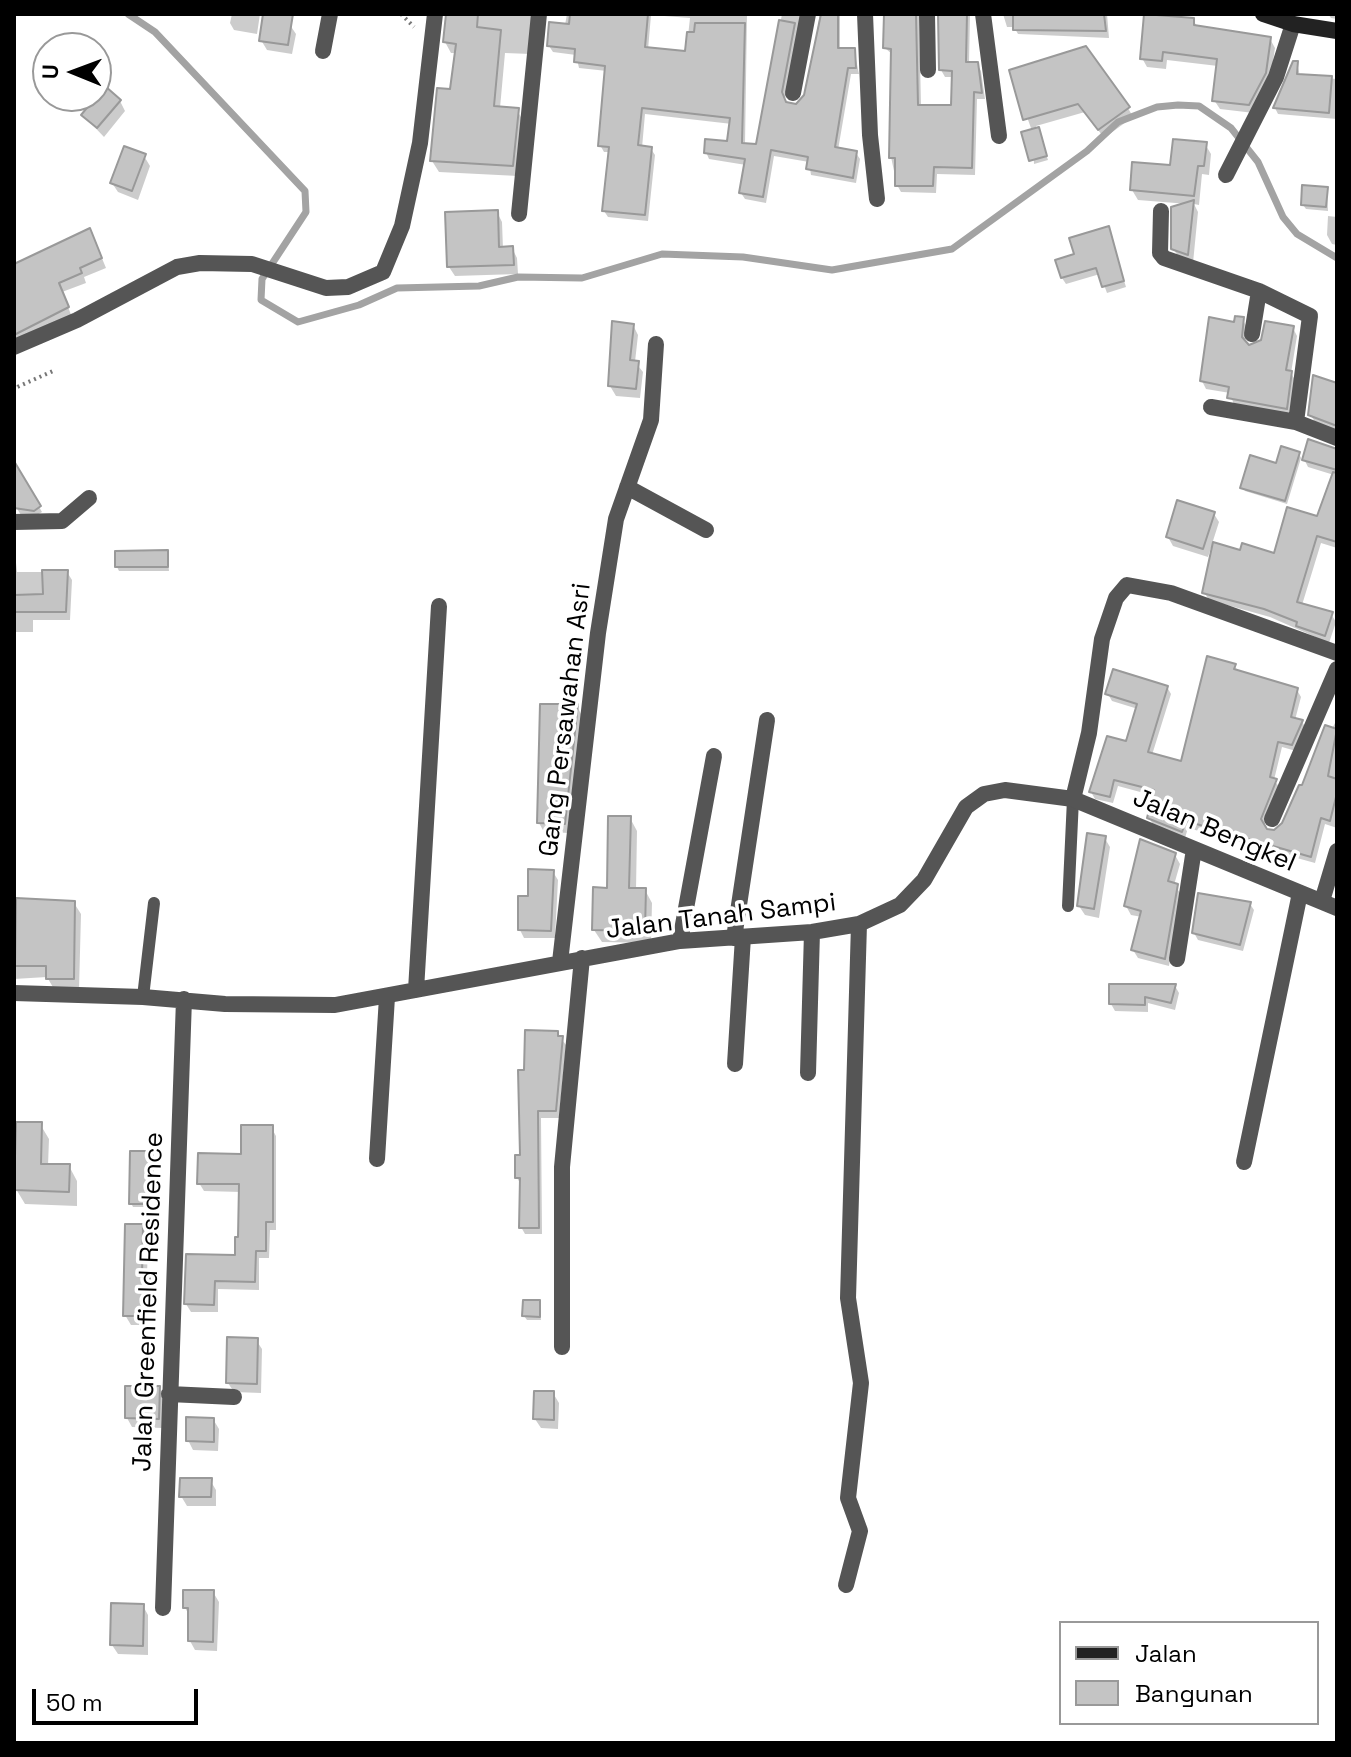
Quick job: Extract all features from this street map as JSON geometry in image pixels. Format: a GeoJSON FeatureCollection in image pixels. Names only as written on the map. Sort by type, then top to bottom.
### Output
{"type":"FeatureCollection","features":[{"type":"Feature","properties":{"kind":"street"},"geometry":{"type":"LineString","coordinates":[[323,51],[330,14]]}},
{"type":"Feature","properties":{"kind":"street"},"geometry":{"type":"LineString","coordinates":[[14,347],[77,320],[177,267],[200,263],[252,264],[326,288],[348,287],[383,272],[402,226],[420,143],[435,14]]}},
{"type":"Feature","properties":{"kind":"street"},"geometry":{"type":"LineString","coordinates":[[519,214],[539,14]]}},
{"type":"Feature","properties":{"kind":"street"},"geometry":{"type":"LineString","coordinates":[[793,93],[808,14]]}},
{"type":"Feature","properties":{"kind":"street"},"geometry":{"type":"LineString","coordinates":[[865,14],[868,108],[877,199]]}},
{"type":"Feature","properties":{"kind":"street"},"geometry":{"type":"LineString","coordinates":[[927,14],[928,70]]}},
{"type":"Feature","properties":{"kind":"street"},"geometry":{"type":"LineString","coordinates":[[983,14],[999,136]]}},
{"type":"Feature","properties":{"kind":"street"},"geometry":{"type":"LineString","coordinates":[[1263,14],[1293,24],[1316,21],[1337,31]]}},
{"type":"Feature","properties":{"kind":"street"},"geometry":{"type":"LineString","coordinates":[[1226,175],[1255,125],[1276,77],[1293,24]]}},
{"type":"Feature","properties":{"kind":"street"},"geometry":{"type":"LineString","coordinates":[[1161,211],[1160,253],[1164,258],[1259,291],[1310,316],[1296,422]]}},
{"type":"Feature","properties":{"kind":"street"},"geometry":{"type":"LineString","coordinates":[[1252,334],[1259,291]]}},
{"type":"Feature","properties":{"kind":"street","name":"Gang Persawahan Asri"},"geometry":{"type":"LineString","coordinates":[[560,962],[598,633],[616,519],[651,420],[656,344]]}},
{"type":"Feature","properties":{"kind":"street"},"geometry":{"type":"LineString","coordinates":[[1211,407],[1296,422],[1337,438]]}},
{"type":"Feature","properties":{"kind":"street"},"geometry":{"type":"LineString","coordinates":[[627,487],[706,530]]}},
{"type":"Feature","properties":{"kind":"street"},"geometry":{"type":"LineString","coordinates":[[14,522],[62,521],[89,498]]}},
{"type":"Feature","properties":{"kind":"street"},"geometry":{"type":"LineString","coordinates":[[1073,799],[1089,733],[1102,639],[1116,598],[1127,585],[1137,584],[1171,593],[1337,656],[1272,819]]}},
{"type":"Feature","properties":{"kind":"street"},"geometry":{"type":"LineString","coordinates":[[416,990],[439,606]]}},
{"type":"Feature","properties":{"kind":"street"},"geometry":{"type":"LineString","coordinates":[[735,1064],[739,938],[767,720]]}},
{"type":"Feature","properties":{"kind":"street"},"geometry":{"type":"LineString","coordinates":[[680,941],[714,756]]}},
{"type":"Feature","properties":{"kind":"street","name":"Jalan Tanah Sampi"},"geometry":{"type":"LineString","coordinates":[[14,993],[291,1006],[387,997],[680,941],[812,932],[859,924],[900,905],[924,880],[966,807],[984,794],[1023,790],[1073,799]]}},
{"type":"Feature","properties":{"kind":"street","name":"Jalan Bengkel"},"geometry":{"type":"LineString","coordinates":[[1073,799],[1330,905]]}},
{"type":"Feature","properties":{"kind":"street"},"geometry":{"type":"LineString","coordinates":[[1177,959],[1194,849]]}},
{"type":"Feature","properties":{"kind":"street"},"geometry":{"type":"LineString","coordinates":[[1330,905],[1337,851]]}},
{"type":"Feature","properties":{"kind":"street"},"geometry":{"type":"LineString","coordinates":[[1244,1162],[1300,893]]}},
{"type":"Feature","properties":{"kind":"street"},"geometry":{"type":"LineString","coordinates":[[846,1585],[860,1531],[848,1498],[861,1365],[848,1298],[859,924]]}},
{"type":"Feature","properties":{"kind":"street"},"geometry":{"type":"LineString","coordinates":[[808,1073],[812,932]]}},
{"type":"Feature","properties":{"kind":"street"},"geometry":{"type":"LineString","coordinates":[[562,1347],[562,1167],[582,958]]}},
{"type":"Feature","properties":{"kind":"street"},"geometry":{"type":"LineString","coordinates":[[377,1159],[387,997]]}},
{"type":"Feature","properties":{"kind":"street","name":"Jalan Greenfield Residence"},"geometry":{"type":"LineString","coordinates":[[163,1608],[184,999]]}},
{"type":"Feature","properties":{"kind":"street"},"geometry":{"type":"LineString","coordinates":[[169,1394],[234,1397]]}},
{"type":"Feature","properties":{"kind":"lane"},"geometry":{"type":"LineString","coordinates":[[1068,906],[1073,799]]}},
{"type":"Feature","properties":{"kind":"lane"},"geometry":{"type":"LineString","coordinates":[[143,997],[154,903]]}},
{"type":"Feature","properties":{"kind":"path"},"geometry":{"type":"LineString","coordinates":[[14,385],[15,388],[53,371]]}},
{"type":"Feature","properties":{"kind":"building"},"geometry":{"type":"Polygon","coordinates":[[[263,14],[293,14],[288,45],[259,41],[263,14]]]}},
{"type":"Feature","properties":{"kind":"building"},"geometry":{"type":"Polygon","coordinates":[[[446,14],[478,14],[477,27],[501,30],[494,106],[519,108],[513,166],[430,161],[437,88],[450,89],[456,44],[443,42],[446,14]]]}},
{"type":"Feature","properties":{"kind":"building"},"geometry":{"type":"Polygon","coordinates":[[[570,14],[648,14],[645,47],[685,51],[687,32],[694,32],[695,23],[745,23],[742,143],[756,144],[779,20],[795,23],[782,92],[786,102],[796,104],[804,95],[821,14],[838,14],[838,48],[855,48],[856,68],[848,68],[835,147],[857,151],[853,178],[806,169],[808,157],[771,150],[763,197],[739,193],[745,159],[704,153],[705,139],[727,141],[730,118],[642,108],[638,145],[652,147],[645,215],[602,211],[609,147],[598,146],[605,66],[574,62],[575,49],[547,46],[549,22],[569,24],[570,14]]]}},
{"type":"Feature","properties":{"kind":"building"},"geometry":{"type":"Polygon","coordinates":[[[884,14],[916,14],[918,105],[951,105],[952,71],[939,70],[938,14],[967,14],[966,62],[978,62],[982,93],[974,92],[972,168],[934,167],[933,186],[895,186],[895,158],[889,158],[891,49],[883,48],[884,14]]]}},
{"type":"Feature","properties":{"kind":"building"},"geometry":{"type":"Polygon","coordinates":[[[1013,14],[1104,14],[1106,31],[1013,30],[1013,14]]]}},
{"type":"Feature","properties":{"kind":"building"},"geometry":{"type":"Polygon","coordinates":[[[1144,14],[1194,18],[1194,25],[1271,37],[1266,73],[1249,105],[1212,101],[1217,59],[1163,52],[1162,61],[1140,59],[1144,14]]]}},
{"type":"Feature","properties":{"kind":"building"},"geometry":{"type":"Polygon","coordinates":[[[1086,46],[1130,107],[1098,130],[1078,104],[1023,120],[1009,70],[1086,46]]]}},
{"type":"Feature","properties":{"kind":"building"},"geometry":{"type":"Polygon","coordinates":[[[1293,61],[1298,61],[1297,74],[1332,76],[1329,113],[1273,108],[1293,61]]]}},
{"type":"Feature","properties":{"kind":"building"},"geometry":{"type":"Polygon","coordinates":[[[112,92],[121,100],[112,110],[112,92]]]}},
{"type":"Feature","properties":{"kind":"building"},"geometry":{"type":"Polygon","coordinates":[[[83,112],[111,112],[97,128],[81,115],[83,112]]]}},
{"type":"Feature","properties":{"kind":"building"},"geometry":{"type":"Polygon","coordinates":[[[1039,127],[1047,156],[1029,161],[1021,132],[1039,127]]]}},
{"type":"Feature","properties":{"kind":"building"},"geometry":{"type":"Polygon","coordinates":[[[1173,139],[1207,142],[1204,166],[1198,166],[1194,196],[1130,190],[1132,162],[1170,165],[1173,139]]]}},
{"type":"Feature","properties":{"kind":"building"},"geometry":{"type":"Polygon","coordinates":[[[124,146],[146,154],[132,191],[110,183],[124,146]]]}},
{"type":"Feature","properties":{"kind":"building"},"geometry":{"type":"Polygon","coordinates":[[[1302,185],[1328,187],[1326,207],[1301,205],[1302,185]]]}},
{"type":"Feature","properties":{"kind":"building"},"geometry":{"type":"Polygon","coordinates":[[[1194,200],[1188,255],[1171,249],[1171,207],[1194,200]]]}},
{"type":"Feature","properties":{"kind":"building"},"geometry":{"type":"Polygon","coordinates":[[[498,210],[499,247],[513,246],[514,265],[447,267],[445,212],[498,210]]]}},
{"type":"Feature","properties":{"kind":"building"},"geometry":{"type":"Polygon","coordinates":[[[1109,226],[1124,281],[1102,287],[1096,268],[1061,278],[1055,260],[1074,254],[1069,238],[1109,226]]]}},
{"type":"Feature","properties":{"kind":"building"},"geometry":{"type":"Polygon","coordinates":[[[90,228],[102,258],[80,268],[82,273],[59,283],[69,307],[14,335],[14,264],[90,228]]]}},
{"type":"Feature","properties":{"kind":"building"},"geometry":{"type":"Polygon","coordinates":[[[1235,316],[1244,317],[1242,337],[1249,345],[1261,340],[1265,321],[1294,326],[1286,370],[1292,371],[1287,409],[1227,398],[1229,387],[1200,381],[1209,317],[1234,322],[1235,316]]]}},
{"type":"Feature","properties":{"kind":"building"},"geometry":{"type":"Polygon","coordinates":[[[612,321],[634,324],[630,360],[639,361],[636,389],[608,386],[612,321]]]}},
{"type":"Feature","properties":{"kind":"building"},"geometry":{"type":"Polygon","coordinates":[[[1313,375],[1337,383],[1337,426],[1308,415],[1313,375]]]}},
{"type":"Feature","properties":{"kind":"building"},"geometry":{"type":"Polygon","coordinates":[[[1308,439],[1337,449],[1337,470],[1302,460],[1308,439]]]}},
{"type":"Feature","properties":{"kind":"building"},"geometry":{"type":"Polygon","coordinates":[[[1281,446],[1300,452],[1285,501],[1240,488],[1250,455],[1276,463],[1281,446]]]}},
{"type":"Feature","properties":{"kind":"building"},"geometry":{"type":"Polygon","coordinates":[[[14,461],[41,506],[34,511],[14,508],[14,461]]]}},
{"type":"Feature","properties":{"kind":"building"},"geometry":{"type":"Polygon","coordinates":[[[1333,472],[1337,473],[1337,542],[1317,536],[1297,602],[1333,612],[1325,636],[1296,626],[1297,622],[1264,609],[1202,593],[1213,542],[1240,550],[1242,543],[1274,553],[1287,507],[1317,516],[1333,472]]]}},
{"type":"Feature","properties":{"kind":"building"},"geometry":{"type":"Polygon","coordinates":[[[1177,500],[1215,512],[1203,549],[1166,537],[1177,500]]]}},
{"type":"Feature","properties":{"kind":"building"},"geometry":{"type":"Polygon","coordinates":[[[168,550],[168,567],[115,567],[115,551],[168,550]]]}},
{"type":"Feature","properties":{"kind":"building"},"geometry":{"type":"Polygon","coordinates":[[[42,570],[68,570],[66,612],[14,612],[14,595],[43,594],[42,570]]]}},
{"type":"Feature","properties":{"kind":"building"},"geometry":{"type":"Polygon","coordinates":[[[1207,656],[1236,664],[1234,669],[1298,688],[1291,717],[1303,720],[1292,745],[1278,742],[1270,777],[1277,779],[1261,819],[1267,829],[1274,830],[1282,823],[1299,785],[1302,785],[1325,725],[1337,729],[1328,776],[1337,779],[1337,793],[1330,821],[1321,818],[1311,857],[1186,821],[1182,832],[1147,818],[1154,790],[1114,780],[1110,797],[1089,792],[1107,736],[1126,741],[1137,704],[1105,694],[1113,669],[1168,686],[1148,752],[1181,761],[1207,656]]]}},
{"type":"Feature","properties":{"kind":"building"},"geometry":{"type":"Polygon","coordinates":[[[540,704],[578,704],[565,824],[537,823],[540,704]]]}},
{"type":"Feature","properties":{"kind":"building"},"geometry":{"type":"Polygon","coordinates":[[[608,816],[631,816],[629,888],[646,888],[645,931],[592,930],[593,887],[607,888],[608,816]]]}},
{"type":"Feature","properties":{"kind":"building"},"geometry":{"type":"Polygon","coordinates":[[[1087,833],[1106,836],[1094,909],[1077,906],[1087,833]]]}},
{"type":"Feature","properties":{"kind":"building"},"geometry":{"type":"Polygon","coordinates":[[[1140,839],[1176,853],[1168,881],[1178,884],[1165,959],[1131,950],[1141,911],[1124,906],[1140,839]]]}},
{"type":"Feature","properties":{"kind":"building"},"geometry":{"type":"Polygon","coordinates":[[[528,869],[554,870],[551,931],[518,930],[518,896],[528,896],[528,869]]]}},
{"type":"Feature","properties":{"kind":"building"},"geometry":{"type":"Polygon","coordinates":[[[1198,893],[1251,902],[1240,945],[1192,933],[1198,893]]]}},
{"type":"Feature","properties":{"kind":"building"},"geometry":{"type":"Polygon","coordinates":[[[16,898],[75,901],[74,979],[46,979],[46,966],[15,966],[16,898]]]}},
{"type":"Feature","properties":{"kind":"building"},"geometry":{"type":"Polygon","coordinates":[[[1109,984],[1176,984],[1171,1003],[1145,997],[1145,1005],[1109,1004],[1109,984]]]}},
{"type":"Feature","properties":{"kind":"building"},"geometry":{"type":"Polygon","coordinates":[[[525,1030],[558,1031],[558,1036],[563,1036],[556,1111],[538,1111],[539,1228],[519,1228],[520,1178],[515,1178],[515,1155],[520,1155],[518,1070],[524,1070],[525,1030]]]}},
{"type":"Feature","properties":{"kind":"building"},"geometry":{"type":"Polygon","coordinates":[[[16,1122],[42,1122],[41,1164],[70,1164],[69,1192],[14,1190],[16,1122]]]}},
{"type":"Feature","properties":{"kind":"building"},"geometry":{"type":"Polygon","coordinates":[[[241,1125],[273,1125],[273,1222],[266,1222],[266,1251],[256,1251],[255,1282],[215,1281],[214,1305],[184,1304],[186,1254],[235,1255],[239,1184],[197,1184],[198,1153],[241,1154],[241,1125]]]}},
{"type":"Feature","properties":{"kind":"building"},"geometry":{"type":"Polygon","coordinates":[[[130,1151],[153,1151],[153,1171],[147,1170],[147,1204],[129,1204],[130,1151]]]}},
{"type":"Feature","properties":{"kind":"building"},"geometry":{"type":"Polygon","coordinates":[[[125,1224],[143,1224],[142,1276],[150,1276],[149,1316],[123,1316],[125,1224]]]}},
{"type":"Feature","properties":{"kind":"building"},"geometry":{"type":"Polygon","coordinates":[[[523,1300],[540,1300],[540,1317],[522,1316],[523,1300]]]}},
{"type":"Feature","properties":{"kind":"building"},"geometry":{"type":"Polygon","coordinates":[[[227,1337],[258,1338],[257,1384],[226,1383],[227,1337]]]}},
{"type":"Feature","properties":{"kind":"building"},"geometry":{"type":"Polygon","coordinates":[[[125,1386],[160,1386],[159,1419],[125,1418],[125,1386]]]}},
{"type":"Feature","properties":{"kind":"building"},"geometry":{"type":"Polygon","coordinates":[[[534,1391],[554,1391],[554,1420],[533,1419],[534,1391]]]}},
{"type":"Feature","properties":{"kind":"building"},"geometry":{"type":"Polygon","coordinates":[[[186,1417],[214,1418],[214,1442],[186,1441],[186,1417]]]}},
{"type":"Feature","properties":{"kind":"building"},"geometry":{"type":"Polygon","coordinates":[[[180,1478],[212,1478],[211,1497],[179,1497],[180,1478]]]}},
{"type":"Feature","properties":{"kind":"building"},"geometry":{"type":"Polygon","coordinates":[[[183,1590],[214,1590],[213,1642],[188,1641],[188,1608],[183,1608],[183,1590]]]}},
{"type":"Feature","properties":{"kind":"building"},"geometry":{"type":"Polygon","coordinates":[[[111,1603],[144,1604],[143,1646],[110,1645],[111,1603]]]}},
{"type":"Feature","properties":{"kind":"waterway"},"geometry":{"type":"LineString","coordinates":[[128,14],[155,32],[305,191],[306,212],[262,279],[261,300],[298,322],[359,305],[397,288],[479,286],[518,277],[582,278],[662,254],[743,257],[832,270],[952,249],[1087,151],[1118,122],[1157,107],[1178,105],[1199,106],[1231,128],[1258,162],[1283,217],[1297,234],[1337,258]]}}]}
